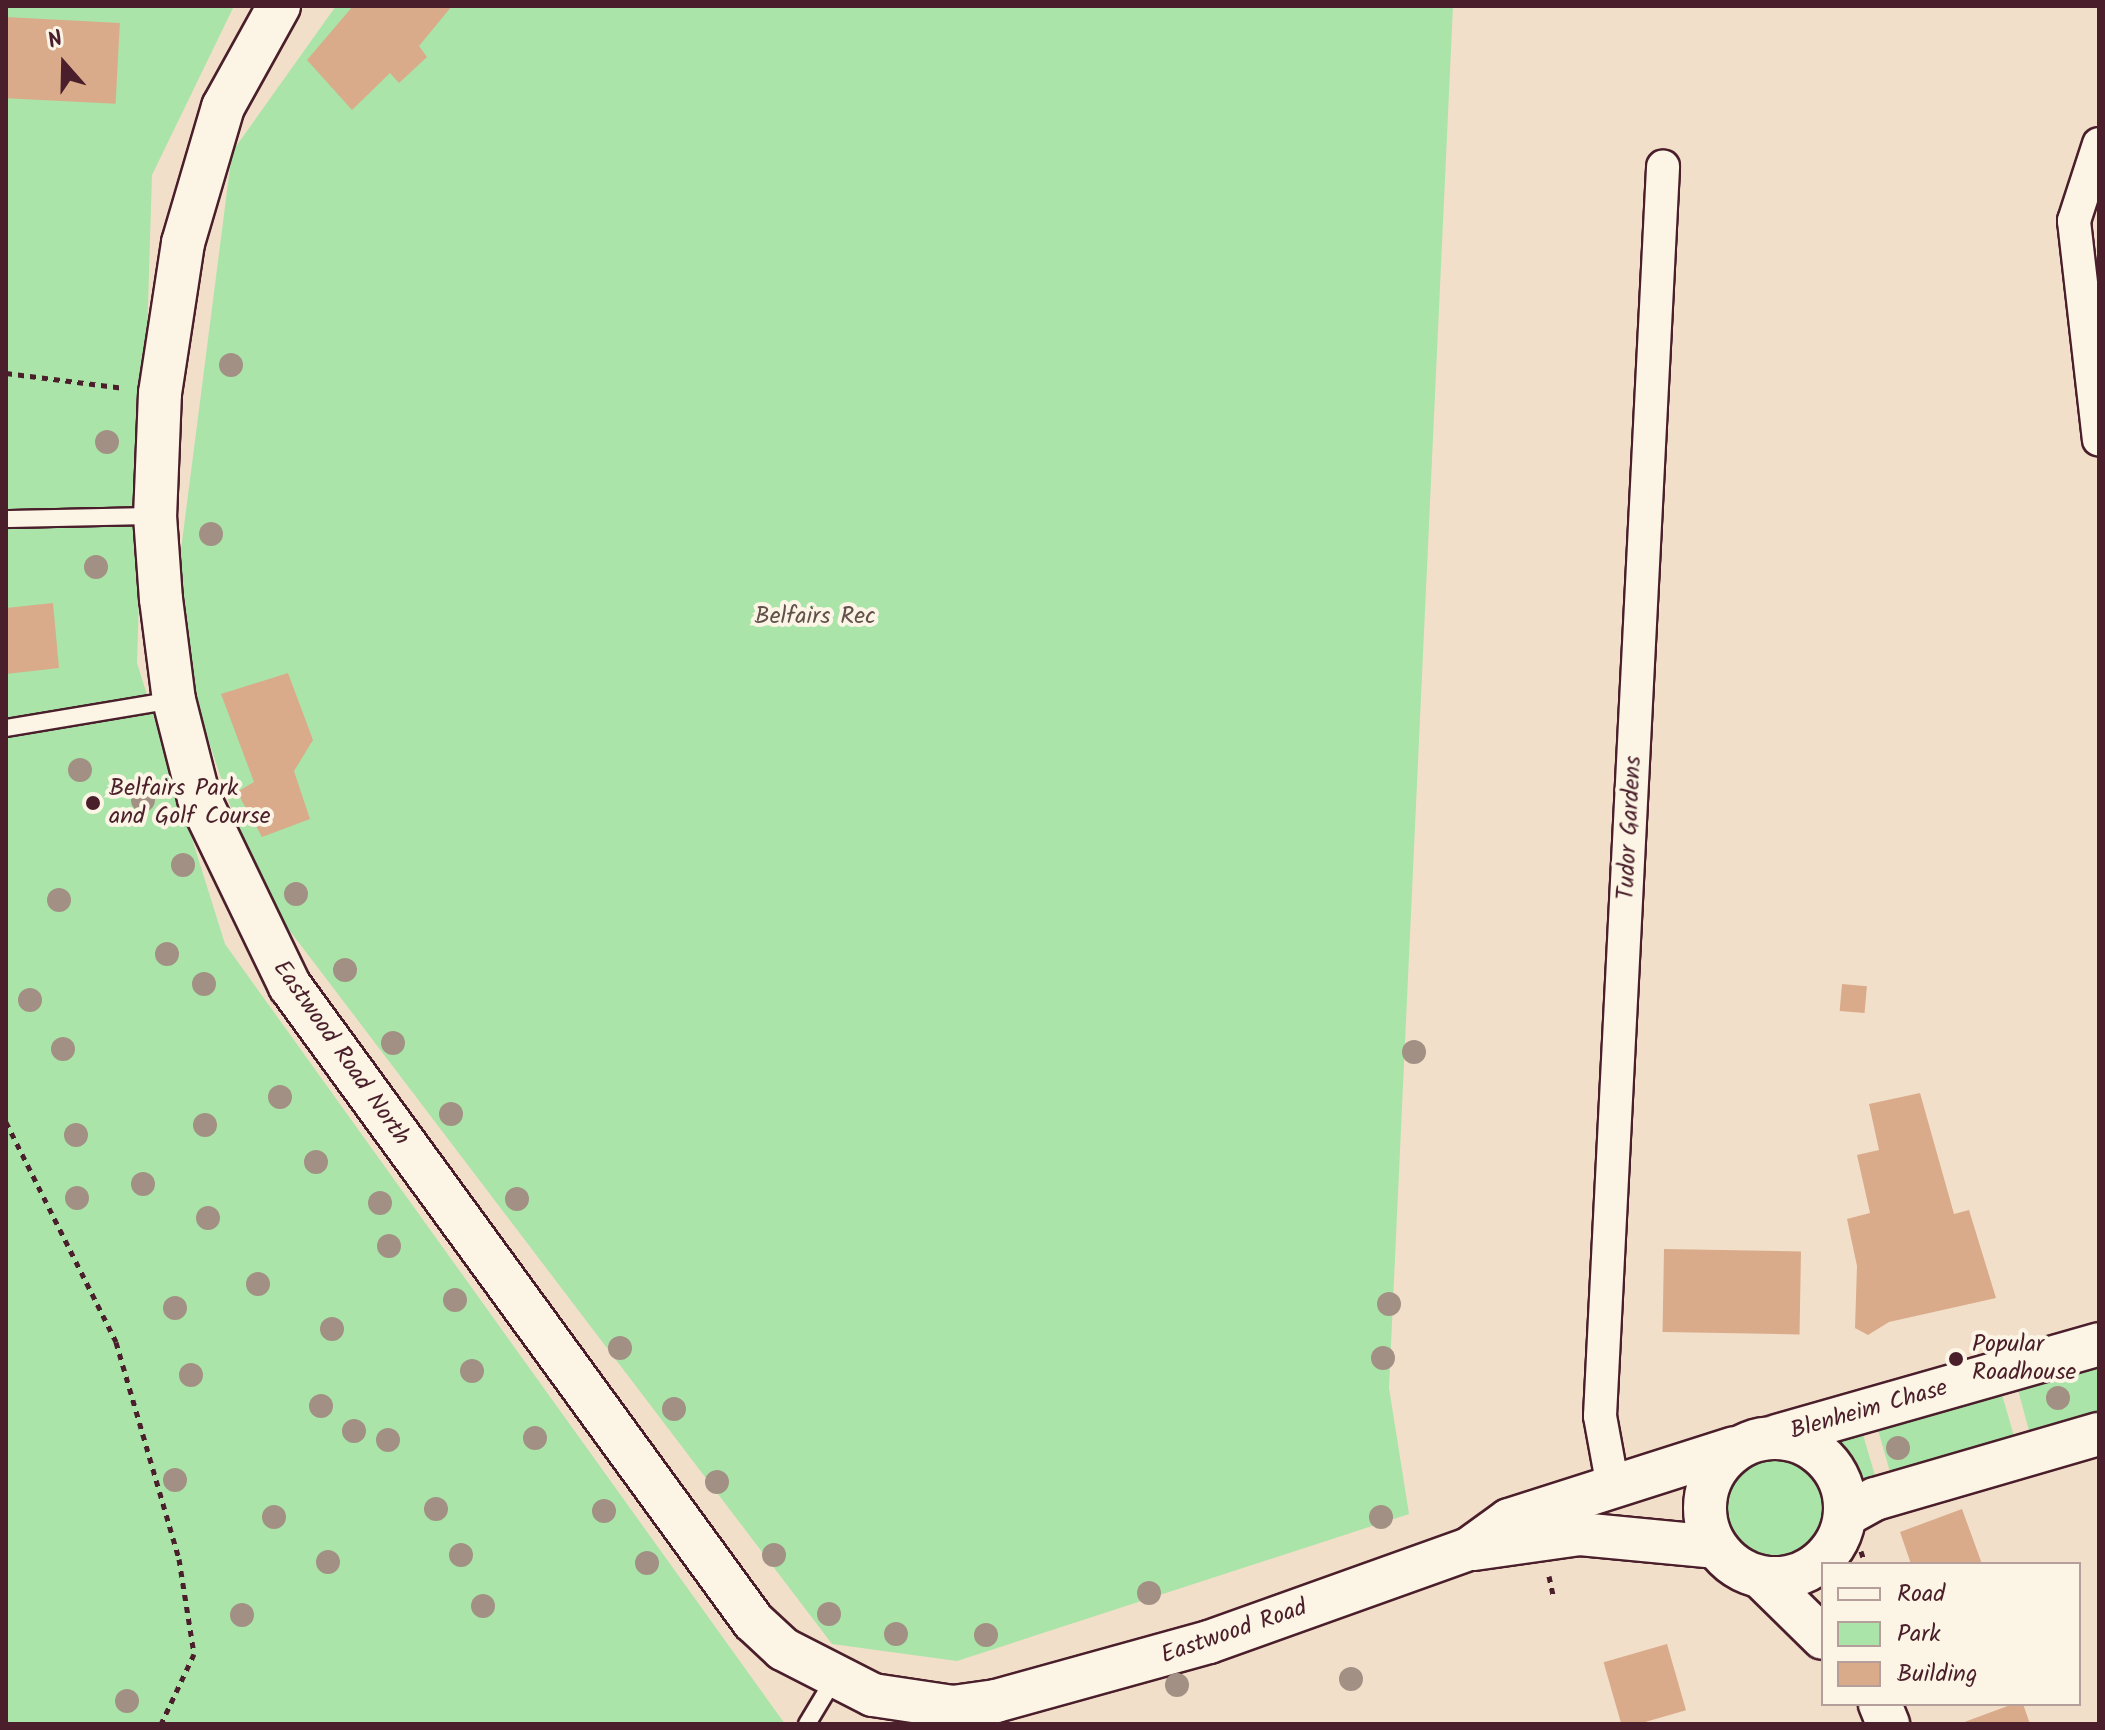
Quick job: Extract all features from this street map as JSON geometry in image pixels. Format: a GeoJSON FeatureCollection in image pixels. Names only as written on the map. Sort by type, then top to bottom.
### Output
{"type":"FeatureCollection","features":[{"type":"Feature","properties":{"kind":"street","name":"Eastwood Road North"},"geometry":{"type":"LineString","coordinates":[[279,6],[223,107],[183,243],[160,393],[155,516],[174,700],[199,798],[290,986],[711,1570],[783,1649],[834,1679],[913,1702],[996,1701]]}},
{"type":"Feature","properties":{"kind":"street"},"geometry":{"type":"LineString","coordinates":[[2099,144],[2074,221],[2099,440]]}},
{"type":"Feature","properties":{"kind":"street","name":"Tudor Gardens"},"geometry":{"type":"LineString","coordinates":[[1613,1487],[1600,1416],[1663,167]]}},
{"type":"Feature","properties":{"kind":"street","name":"Blenheim Chase"},"geometry":{"type":"LineString","coordinates":[[1777,1436],[2099,1344]]}},
{"type":"Feature","properties":{"kind":"street"},"geometry":{"type":"LineString","coordinates":[[1763,1579],[1794,1576],[1841,1542],[1875,1499],[2099,1434]]}},
{"type":"Feature","properties":{"kind":"street"},"geometry":{"type":"LineString","coordinates":[[1821,1636],[1763,1579],[1714,1547],[1704,1517],[1706,1487],[1734,1448],[1777,1436],[1802,1442],[1831,1464],[1841,1542]]}},
{"type":"Feature","properties":{"kind":"street","name":"Eastwood Road"},"geometry":{"type":"LineString","coordinates":[[1469,1549],[1509,1520],[1734,1448]]}},
{"type":"Feature","properties":{"kind":"street","name":"Eastwood Road"},"geometry":{"type":"LineString","coordinates":[[996,1701],[1209,1642],[1469,1549],[1580,1534],[1714,1547]]}},
{"type":"Feature","properties":{"kind":"lane"},"geometry":{"type":"LineString","coordinates":[[6,519],[155,516]]}},
{"type":"Feature","properties":{"kind":"lane"},"geometry":{"type":"LineString","coordinates":[[6,728],[174,700]]}},
{"type":"Feature","properties":{"kind":"lane"},"geometry":{"type":"LineString","coordinates":[[807,1724],[834,1679]]}},
{"type":"Feature","properties":{"kind":"path"},"geometry":{"type":"LineString","coordinates":[[6,373],[160,393]]}},
{"type":"Feature","properties":{"kind":"path"},"geometry":{"type":"LineString","coordinates":[[6,1122],[116,1342],[179,1559],[194,1654],[161,1724]]}},
{"type":"Feature","properties":{"kind":"green space","name":"Belfairs Park and Golf Course"},"geometry":{"type":"Polygon","coordinates":[[[6,6],[234,6],[152,175],[137,663],[225,944],[785,1724],[6,1724],[6,6]]]}},
{"type":"Feature","properties":{"kind":"green space","name":"Belfairs Rec"},"geometry":{"type":"Polygon","coordinates":[[[336,6],[1453,6],[1389,1388],[1409,1514],[957,1661],[832,1644],[258,889],[171,628],[232,152],[336,6]]]}},
{"type":"Feature","properties":{"kind":"green space"},"geometry":{"type":"Polygon","coordinates":[[[2099,1363],[2099,1424],[2032,1442],[2017,1386],[2099,1363]]]}},
{"type":"Feature","properties":{"kind":"green space"},"geometry":{"type":"Polygon","coordinates":[[[2001,1391],[2017,1447],[1893,1482],[1877,1427],[2001,1391]]]}},
{"type":"Feature","properties":{"kind":"green space"},"geometry":{"type":"Polygon","coordinates":[[[1862,1431],[1878,1486],[1862,1492],[1846,1451],[1833,1440],[1862,1431]]]}},
{"type":"Feature","properties":{"kind":"green space"},"geometry":{"type":"Polygon","coordinates":[[[1778,1457],[1797,1461],[1814,1472],[1825,1489],[1829,1508],[1825,1527],[1814,1544],[1797,1555],[1778,1559],[1759,1555],[1742,1544],[1731,1527],[1727,1508],[1731,1489],[1742,1472],[1759,1461],[1778,1457]]]}},
{"type":"Feature","properties":{"kind":"building"},"geometry":{"type":"Polygon","coordinates":[[[353,6],[452,6],[419,46],[427,57],[399,83],[390,73],[352,110],[307,60],[353,6]]]}},
{"type":"Feature","properties":{"kind":"building"},"geometry":{"type":"Polygon","coordinates":[[[6,17],[120,23],[116,104],[6,98],[6,17]]]}},
{"type":"Feature","properties":{"kind":"building"},"geometry":{"type":"Polygon","coordinates":[[[53,603],[59,668],[6,674],[6,608],[53,603]]]}},
{"type":"Feature","properties":{"kind":"building"},"geometry":{"type":"Polygon","coordinates":[[[288,673],[313,740],[294,771],[310,819],[262,837],[237,792],[254,782],[221,694],[288,673]]]}},
{"type":"Feature","properties":{"kind":"building"},"geometry":{"type":"Polygon","coordinates":[[[1842,984],[1867,986],[1865,1013],[1840,1011],[1842,984]]]}},
{"type":"Feature","properties":{"kind":"building"},"geometry":{"type":"Polygon","coordinates":[[[1920,1093],[1954,1214],[1969,1210],[1996,1298],[1889,1322],[1868,1335],[1855,1328],[1857,1266],[1847,1219],[1870,1213],[1857,1155],[1879,1150],[1869,1104],[1920,1093]]]}},
{"type":"Feature","properties":{"kind":"building"},"geometry":{"type":"Polygon","coordinates":[[[1664,1249],[1801,1251],[1800,1334],[1663,1332],[1664,1249]]]}},
{"type":"Feature","properties":{"kind":"building"},"geometry":{"type":"Polygon","coordinates":[[[1962,1509],[1981,1562],[1910,1562],[1900,1532],[1962,1509]]]}},
{"type":"Feature","properties":{"kind":"building"},"geometry":{"type":"Polygon","coordinates":[[[1667,1644],[1686,1710],[1638,1724],[1621,1724],[1604,1662],[1667,1644]]]}},
{"type":"Feature","properties":{"kind":"building"},"geometry":{"type":"Polygon","coordinates":[[[2008,1706],[2024,1706],[2030,1724],[1959,1724],[2008,1706]]]}},
{"type":"Feature","properties":{"kind":"place","name":"Belfairs Park and Golf Course"},"geometry":{"type":"Point","coordinates":[93,803]}},
{"type":"Feature","properties":{"kind":"place","name":"Popular Roadhouse"},"geometry":{"type":"Point","coordinates":[1956,1359]}}]}
